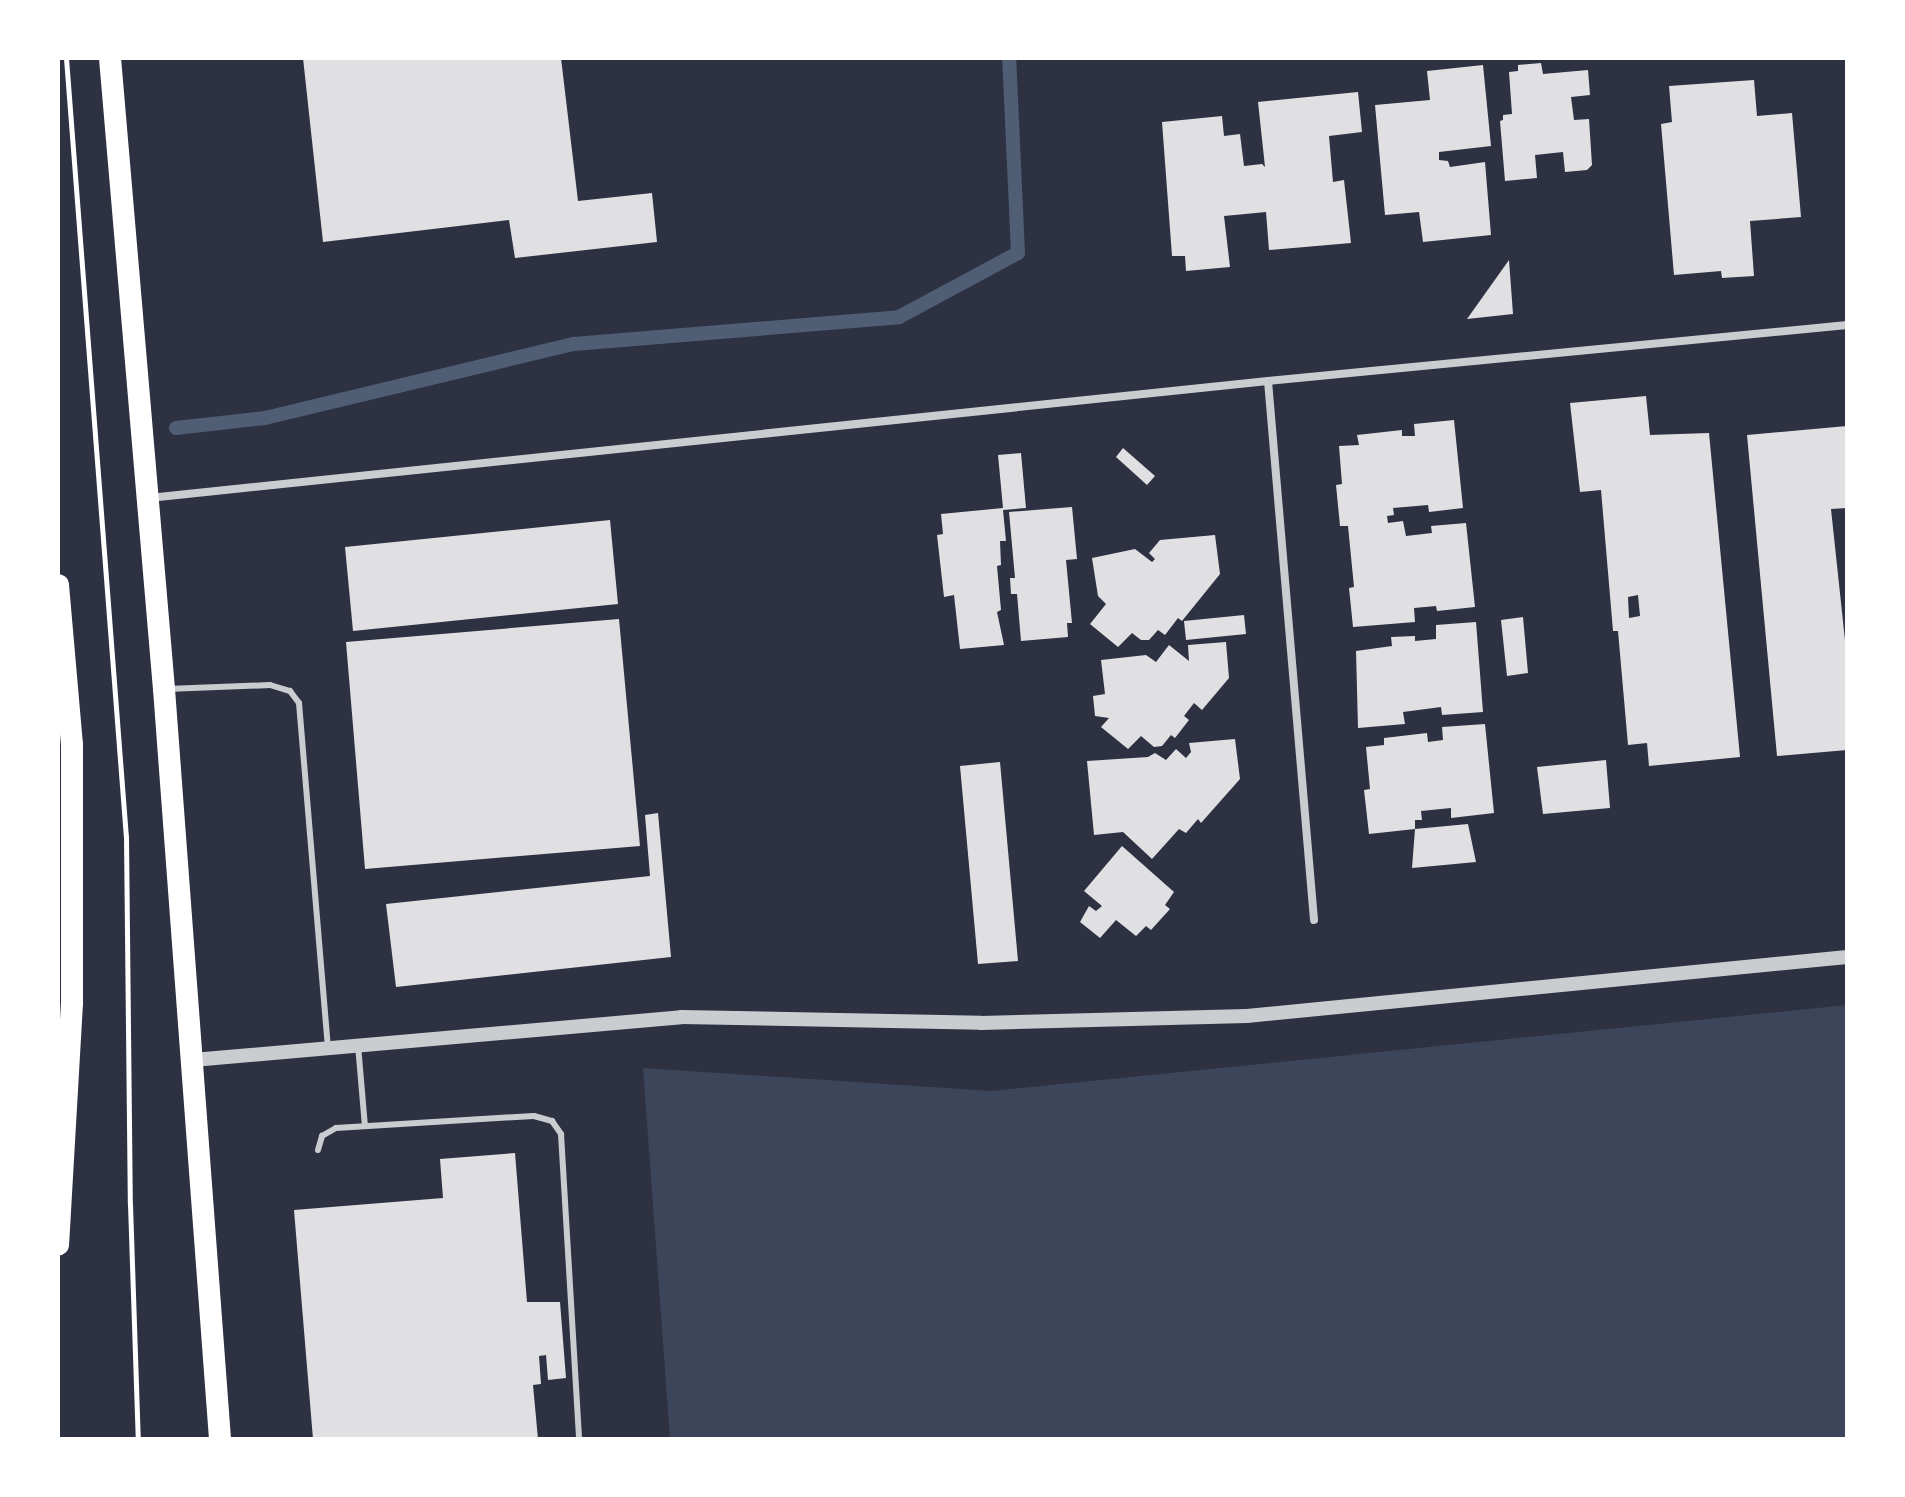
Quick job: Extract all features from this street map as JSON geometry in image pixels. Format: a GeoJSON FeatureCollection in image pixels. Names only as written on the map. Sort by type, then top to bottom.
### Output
{"type":"FeatureCollection","features":[{"type":"Feature","properties":{"kind":"highway"},"geometry":{"type":"LineString","coordinates":[[110,58],[140,397],[145,499],[164,689],[220,1439]]}},
{"type":"Feature","properties":{"kind":"highway"},"geometry":{"type":"LineString","coordinates":[[58,585],[72,745],[72,1003],[58,1245]]}},
{"type":"Feature","properties":{"kind":"street"},"geometry":{"type":"LineString","coordinates":[[145,499],[1268,381],[1847,325]]}},
{"type":"Feature","properties":{"kind":"street"},"geometry":{"type":"LineString","coordinates":[[1268,381],[1314,920]]}},
{"type":"Feature","properties":{"kind":"street"},"geometry":{"type":"LineString","coordinates":[[193,1060],[681,1017],[981,1023],[1247,1016],[1847,957]]}},
{"type":"Feature","properties":{"kind":"lane"},"geometry":{"type":"LineString","coordinates":[[164,689],[270,685],[290,691],[299,703],[328,1048]]}},
{"type":"Feature","properties":{"kind":"lane"},"geometry":{"type":"LineString","coordinates":[[358,1045],[365,1126]]}},
{"type":"Feature","properties":{"kind":"lane"},"geometry":{"type":"LineString","coordinates":[[318,1150],[322,1136],[336,1128],[534,1116],[552,1121],[561,1134],[579,1439]]}},
{"type":"Feature","properties":{"kind":"path"},"geometry":{"type":"LineString","coordinates":[[66,58],[126,837],[130,1204],[138,1439]]}},
{"type":"Feature","properties":{"kind":"shaded area"},"geometry":{"type":"Polygon","coordinates":[[[1847,1005],[1847,1439],[670,1439],[643,1068],[991,1091],[1847,1005]]]}},
{"type":"Feature","properties":{"kind":"building"},"geometry":{"type":"Polygon","coordinates":[[[303,58],[561,58],[578,201],[652,193],[657,242],[515,258],[509,220],[323,242],[303,58]]]}},
{"type":"Feature","properties":{"kind":"building"},"geometry":{"type":"Polygon","coordinates":[[[1541,63],[1543,74],[1588,70],[1590,95],[1571,97],[1574,120],[1589,119],[1592,165],[1587,170],[1565,172],[1563,152],[1535,155],[1537,178],[1505,181],[1500,121],[1503,115],[1512,114],[1509,72],[1518,71],[1518,65],[1541,63]]]}},
{"type":"Feature","properties":{"kind":"building"},"geometry":{"type":"Polygon","coordinates":[[[1483,65],[1491,146],[1439,152],[1439,160],[1448,161],[1450,167],[1485,162],[1491,235],[1423,242],[1419,212],[1385,215],[1375,105],[1430,100],[1427,71],[1483,65]]]}},
{"type":"Feature","properties":{"kind":"building"},"geometry":{"type":"Polygon","coordinates":[[[1754,80],[1757,116],[1792,113],[1801,217],[1750,221],[1754,276],[1722,278],[1721,271],[1674,275],[1661,124],[1672,122],[1669,86],[1754,80]]]}},
{"type":"Feature","properties":{"kind":"building"},"geometry":{"type":"Polygon","coordinates":[[[1358,92],[1362,132],[1329,136],[1333,182],[1344,180],[1351,243],[1269,250],[1266,212],[1224,216],[1230,267],[1186,271],[1185,256],[1172,256],[1162,122],[1222,116],[1224,136],[1240,134],[1244,166],[1262,164],[1265,167],[1258,102],[1358,92]]]}},
{"type":"Feature","properties":{"kind":"building"},"geometry":{"type":"Polygon","coordinates":[[[1509,260],[1513,314],[1467,319],[1509,260]]]}},
{"type":"Feature","properties":{"kind":"building"},"geometry":{"type":"Polygon","coordinates":[[[1646,396],[1650,435],[1709,433],[1740,757],[1649,766],[1647,743],[1628,745],[1618,631],[1613,631],[1601,490],[1580,492],[1570,403],[1646,396]],[[1638,595],[1628,597],[1629,618],[1640,616],[1638,595]]]}},
{"type":"Feature","properties":{"kind":"building"},"geometry":{"type":"Polygon","coordinates":[[[1454,420],[1463,508],[1429,512],[1428,505],[1393,508],[1394,515],[1387,516],[1388,523],[1403,521],[1406,536],[1432,533],[1431,526],[1466,523],[1475,607],[1437,611],[1436,606],[1414,608],[1415,622],[1353,627],[1349,588],[1354,587],[1348,526],[1340,526],[1336,485],[1342,484],[1339,446],[1359,445],[1357,435],[1402,430],[1402,436],[1415,436],[1414,424],[1454,420]]]}},
{"type":"Feature","properties":{"kind":"building"},"geometry":{"type":"Polygon","coordinates":[[[1847,426],[1847,508],[1831,509],[1847,659],[1847,750],[1777,756],[1747,435],[1847,426]]]}},
{"type":"Feature","properties":{"kind":"building"},"geometry":{"type":"Polygon","coordinates":[[[1123,448],[1155,476],[1147,485],[1116,457],[1123,448]]]}},
{"type":"Feature","properties":{"kind":"building"},"geometry":{"type":"Polygon","coordinates":[[[1021,453],[1026,508],[1003,510],[1006,541],[1000,541],[1001,565],[997,566],[1001,610],[997,612],[1004,645],[960,649],[954,595],[944,597],[937,535],[943,534],[941,514],[1003,508],[998,455],[1021,453]]]}},
{"type":"Feature","properties":{"kind":"building"},"geometry":{"type":"Polygon","coordinates":[[[1072,507],[1077,559],[1066,560],[1072,623],[1067,623],[1068,637],[1021,641],[1017,594],[1011,594],[1010,578],[1015,578],[1009,512],[1072,507]]]}},
{"type":"Feature","properties":{"kind":"building"},"geometry":{"type":"Polygon","coordinates":[[[610,520],[618,604],[353,631],[345,547],[610,520]]]}},
{"type":"Feature","properties":{"kind":"building"},"geometry":{"type":"Polygon","coordinates":[[[1215,535],[1220,574],[1182,621],[1178,618],[1165,635],[1158,630],[1149,640],[1141,640],[1132,633],[1118,647],[1090,624],[1106,604],[1098,596],[1092,558],[1135,549],[1152,562],[1155,559],[1149,553],[1160,540],[1215,535]]]}},
{"type":"Feature","properties":{"kind":"building"},"geometry":{"type":"Polygon","coordinates":[[[1244,615],[1246,634],[1186,640],[1184,621],[1244,615]]]}},
{"type":"Feature","properties":{"kind":"building"},"geometry":{"type":"Polygon","coordinates":[[[1523,617],[1528,673],[1507,676],[1501,620],[1523,617]]]}},
{"type":"Feature","properties":{"kind":"building"},"geometry":{"type":"Polygon","coordinates":[[[619,619],[640,846],[365,869],[346,642],[619,619]]]}},
{"type":"Feature","properties":{"kind":"building"},"geometry":{"type":"Polygon","coordinates":[[[1476,622],[1483,712],[1442,715],[1441,707],[1403,712],[1405,724],[1358,728],[1356,651],[1392,646],[1391,637],[1415,636],[1415,641],[1436,639],[1436,625],[1476,622]]]}},
{"type":"Feature","properties":{"kind":"building"},"geometry":{"type":"Polygon","coordinates":[[[1226,642],[1229,678],[1202,710],[1194,703],[1184,716],[1189,720],[1175,738],[1171,735],[1162,746],[1154,747],[1141,736],[1128,749],[1101,727],[1109,718],[1095,716],[1093,696],[1105,694],[1101,660],[1146,655],[1156,662],[1169,645],[1189,661],[1188,645],[1226,642]]]}},
{"type":"Feature","properties":{"kind":"building"},"geometry":{"type":"Polygon","coordinates":[[[1485,724],[1494,813],[1451,818],[1451,808],[1421,811],[1422,820],[1415,820],[1415,829],[1369,834],[1364,790],[1370,789],[1366,747],[1384,745],[1384,738],[1427,733],[1428,742],[1443,740],[1442,727],[1485,724]]]}},
{"type":"Feature","properties":{"kind":"building"},"geometry":{"type":"Polygon","coordinates":[[[1235,739],[1240,779],[1201,823],[1198,819],[1186,833],[1179,829],[1152,859],[1123,832],[1094,835],[1087,761],[1148,757],[1155,753],[1166,760],[1176,749],[1186,758],[1191,752],[1189,743],[1235,739]]]}},
{"type":"Feature","properties":{"kind":"building"},"geometry":{"type":"Polygon","coordinates":[[[1606,760],[1610,808],[1543,814],[1537,767],[1606,760]]]}},
{"type":"Feature","properties":{"kind":"building"},"geometry":{"type":"Polygon","coordinates":[[[1000,762],[1018,961],[978,964],[960,766],[1000,762]]]}},
{"type":"Feature","properties":{"kind":"building"},"geometry":{"type":"Polygon","coordinates":[[[658,813],[671,957],[396,987],[386,904],[650,876],[645,815],[658,813]]]}},
{"type":"Feature","properties":{"kind":"building"},"geometry":{"type":"Polygon","coordinates":[[[1468,824],[1476,862],[1412,868],[1415,829],[1468,824]]]}},
{"type":"Feature","properties":{"kind":"building"},"geometry":{"type":"Polygon","coordinates":[[[1122,846],[1174,892],[1165,905],[1170,909],[1151,930],[1146,926],[1136,936],[1116,920],[1100,938],[1080,922],[1089,906],[1096,911],[1102,906],[1084,891],[1122,846]]]}},
{"type":"Feature","properties":{"kind":"building"},"geometry":{"type":"Polygon","coordinates":[[[515,1153],[527,1302],[560,1302],[566,1378],[548,1380],[546,1355],[539,1356],[541,1384],[533,1385],[538,1439],[313,1439],[294,1210],[443,1198],[440,1159],[515,1153]]]}},
{"type":"Feature","properties":{"kind":"waterway"},"geometry":{"type":"LineString","coordinates":[[176,428],[265,418],[574,344],[899,317],[1018,253],[1009,58]]}}]}
